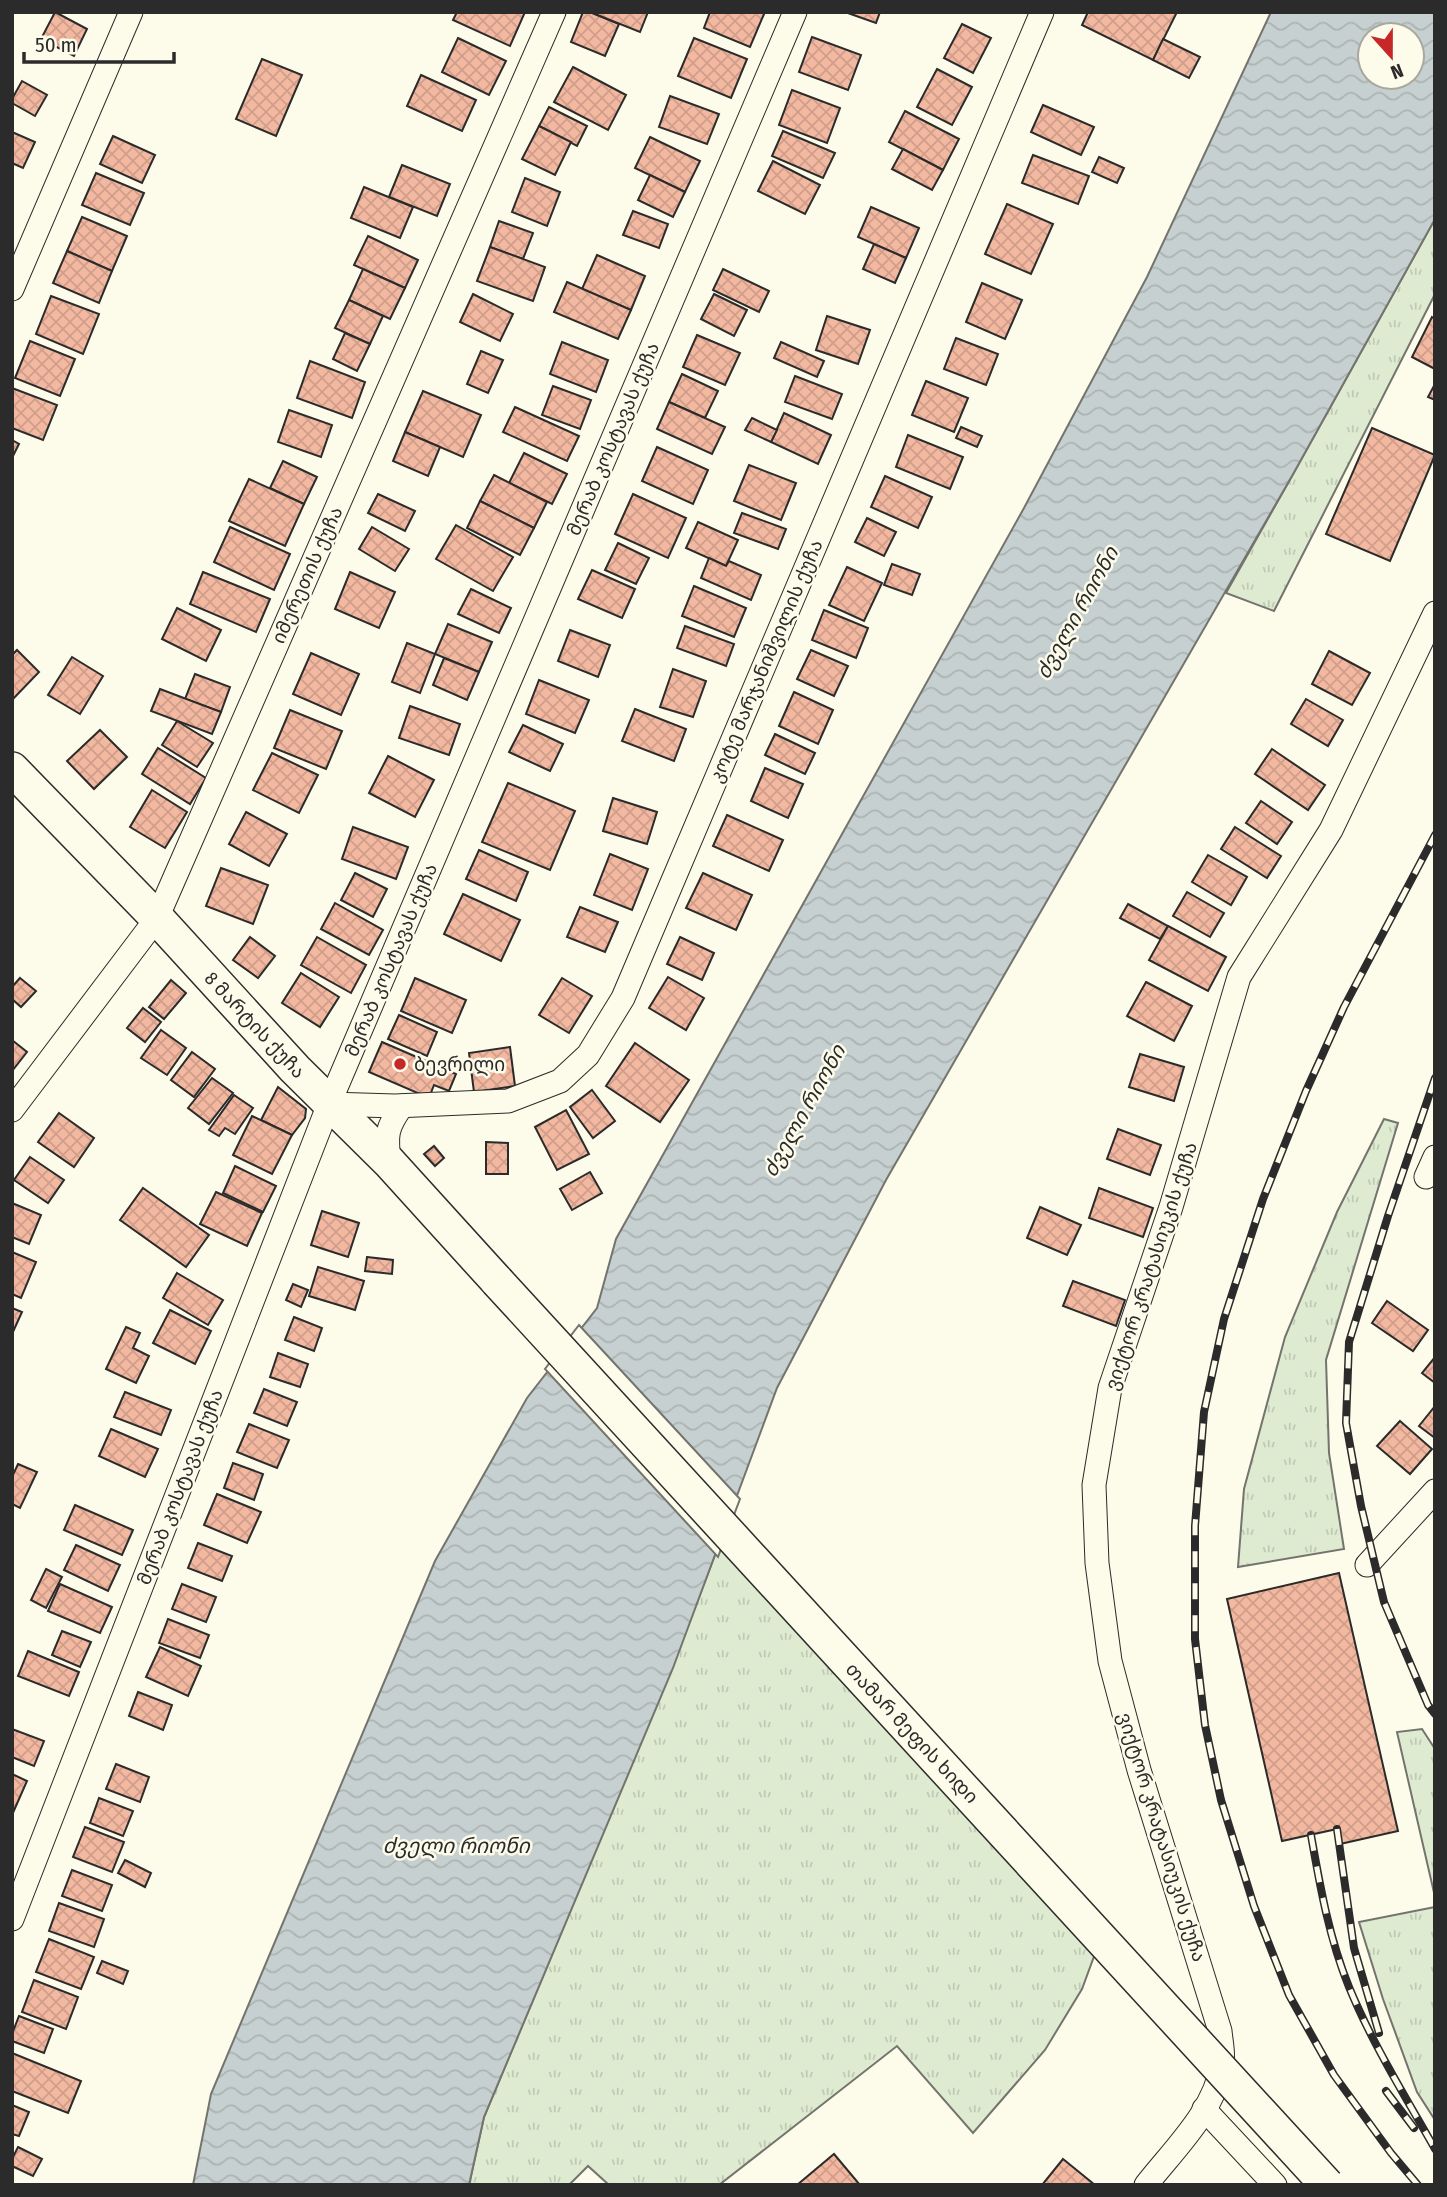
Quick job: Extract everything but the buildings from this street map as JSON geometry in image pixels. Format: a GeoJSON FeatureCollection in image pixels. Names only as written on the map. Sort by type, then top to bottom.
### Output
{"type":"FeatureCollection","features":[{"type":"Feature","properties":{"kind":"highway","name":"8 მარტის ქუჩა"},"geometry":{"type":"LineString","coordinates":[[12,769],[157,918],[329,1104],[389,1162],[497,1281]]}},
{"type":"Feature","properties":{"kind":"highway","name":"თამარ მეფის ხიდი"},"geometry":{"type":"LineString","coordinates":[[497,1281],[1327,2185]]}},
{"type":"Feature","properties":{"kind":"street"},"geometry":{"type":"LineString","coordinates":[[12,289],[131,12]]}},
{"type":"Feature","properties":{"kind":"street","name":"იმერეთის ქუჩა"},"geometry":{"type":"LineString","coordinates":[[12,1110],[157,918],[554,12]]}},
{"type":"Feature","properties":{"kind":"street","name":"მერაბ კოსტავას ქუჩა"},"geometry":{"type":"LineString","coordinates":[[12,1919],[329,1104],[795,12]]}},
{"type":"Feature","properties":{"kind":"street","name":"კოტე მარჯანიშვილის ქუჩა"},"geometry":{"type":"LineString","coordinates":[[329,1104],[402,1106],[508,1101],[560,1081],[588,1055],[623,998],[1042,12]]}},
{"type":"Feature","properties":{"kind":"street","name":"ვიქტორ კრატასიუკის ქუჩა"},"geometry":{"type":"LineString","coordinates":[[1146,2185],[1198,2119],[1217,2086],[1223,2062],[1220,2031],[1139,1770],[1110,1661],[1097,1563],[1094,1485],[1110,1388],[1171,1207],[1238,977],[1331,830],[1435,613]]}},
{"type":"Feature","properties":{"kind":"street"},"geometry":{"type":"LineString","coordinates":[[389,1162],[386,1135],[390,1122],[402,1106]]}},
{"type":"Feature","properties":{"kind":"street"},"geometry":{"type":"LineString","coordinates":[[1367,1565],[1435,1491]]}},
{"type":"Feature","properties":{"kind":"street"},"geometry":{"type":"LineString","coordinates":[[1204,2109],[1275,2185]]}},
{"type":"Feature","properties":{"kind":"green space"},"geometry":{"type":"Polygon","coordinates":[[[1435,219],[1435,294],[1274,611],[1226,593],[1292,476],[1435,219]]]}},
{"type":"Feature","properties":{"kind":"green space"},"geometry":{"type":"Polygon","coordinates":[[[1384,1119],[1398,1123],[1326,1360],[1329,1453],[1344,1549],[1238,1567],[1244,1489],[1285,1337],[1337,1212],[1384,1119]]]}},
{"type":"Feature","properties":{"kind":"green space"},"geometry":{"type":"Polygon","coordinates":[[[723,1534],[1096,1951],[1082,1989],[1045,2050],[973,2133],[897,2046],[719,2185],[609,2185],[588,2166],[569,2185],[469,2185],[484,2117],[672,1668],[723,1534]]]}},
{"type":"Feature","properties":{"kind":"green space"},"geometry":{"type":"Polygon","coordinates":[[[1422,1729],[1435,1749],[1435,1897],[1397,1732],[1422,1729]]]}},
{"type":"Feature","properties":{"kind":"green space"},"geometry":{"type":"Polygon","coordinates":[[[1435,1907],[1435,2120],[1417,2092],[1383,1999],[1359,1922],[1435,1907]]]}},
{"type":"Feature","properties":{"kind":"water","name":"ძველი რიონი"},"geometry":{"type":"Polygon","coordinates":[[[1271,12],[1435,12],[1435,219],[1292,476],[886,1180],[777,1388],[673,1668],[484,2117],[469,2185],[193,2185],[211,2094],[435,1561],[527,1398],[597,1308],[616,1239],[1024,508],[1147,277],[1271,12]]]}},
{"type":"Feature","properties":{"kind":"pier"},"geometry":{"type":"Polygon","coordinates":[[[579,1325],[740,1499],[718,1557],[545,1369],[579,1325]]]}},
{"type":"Feature","properties":{"kind":"railway"},"geometry":{"type":"LineString","coordinates":[[1418,2185],[1334,2075],[1289,1995],[1254,1906],[1221,1800],[1205,1725],[1195,1639],[1195,1526],[1204,1412],[1224,1319],[1263,1199],[1306,1091],[1344,1007],[1435,835]]}},
{"type":"Feature","properties":{"kind":"railway"},"geometry":{"type":"LineString","coordinates":[[1435,1078],[1349,1342],[1346,1423],[1361,1506],[1384,1602],[1428,1705],[1435,1714]]}},
{"type":"Feature","properties":{"kind":"railway"},"geometry":{"type":"LineString","coordinates":[[1337,1829],[1354,1948],[1379,2033]]}},
{"type":"Feature","properties":{"kind":"railway"},"geometry":{"type":"LineString","coordinates":[[1311,1835],[1331,1931],[1349,1987],[1378,2049],[1435,2149]]}},
{"type":"Feature","properties":{"kind":"railway"},"geometry":{"type":"LineString","coordinates":[[1386,2091],[1414,2128]]}},
{"type":"Feature","properties":{"kind":"place","name":"ბევრილი"},"geometry":{"type":"Point","coordinates":[400,1064]}}]}
